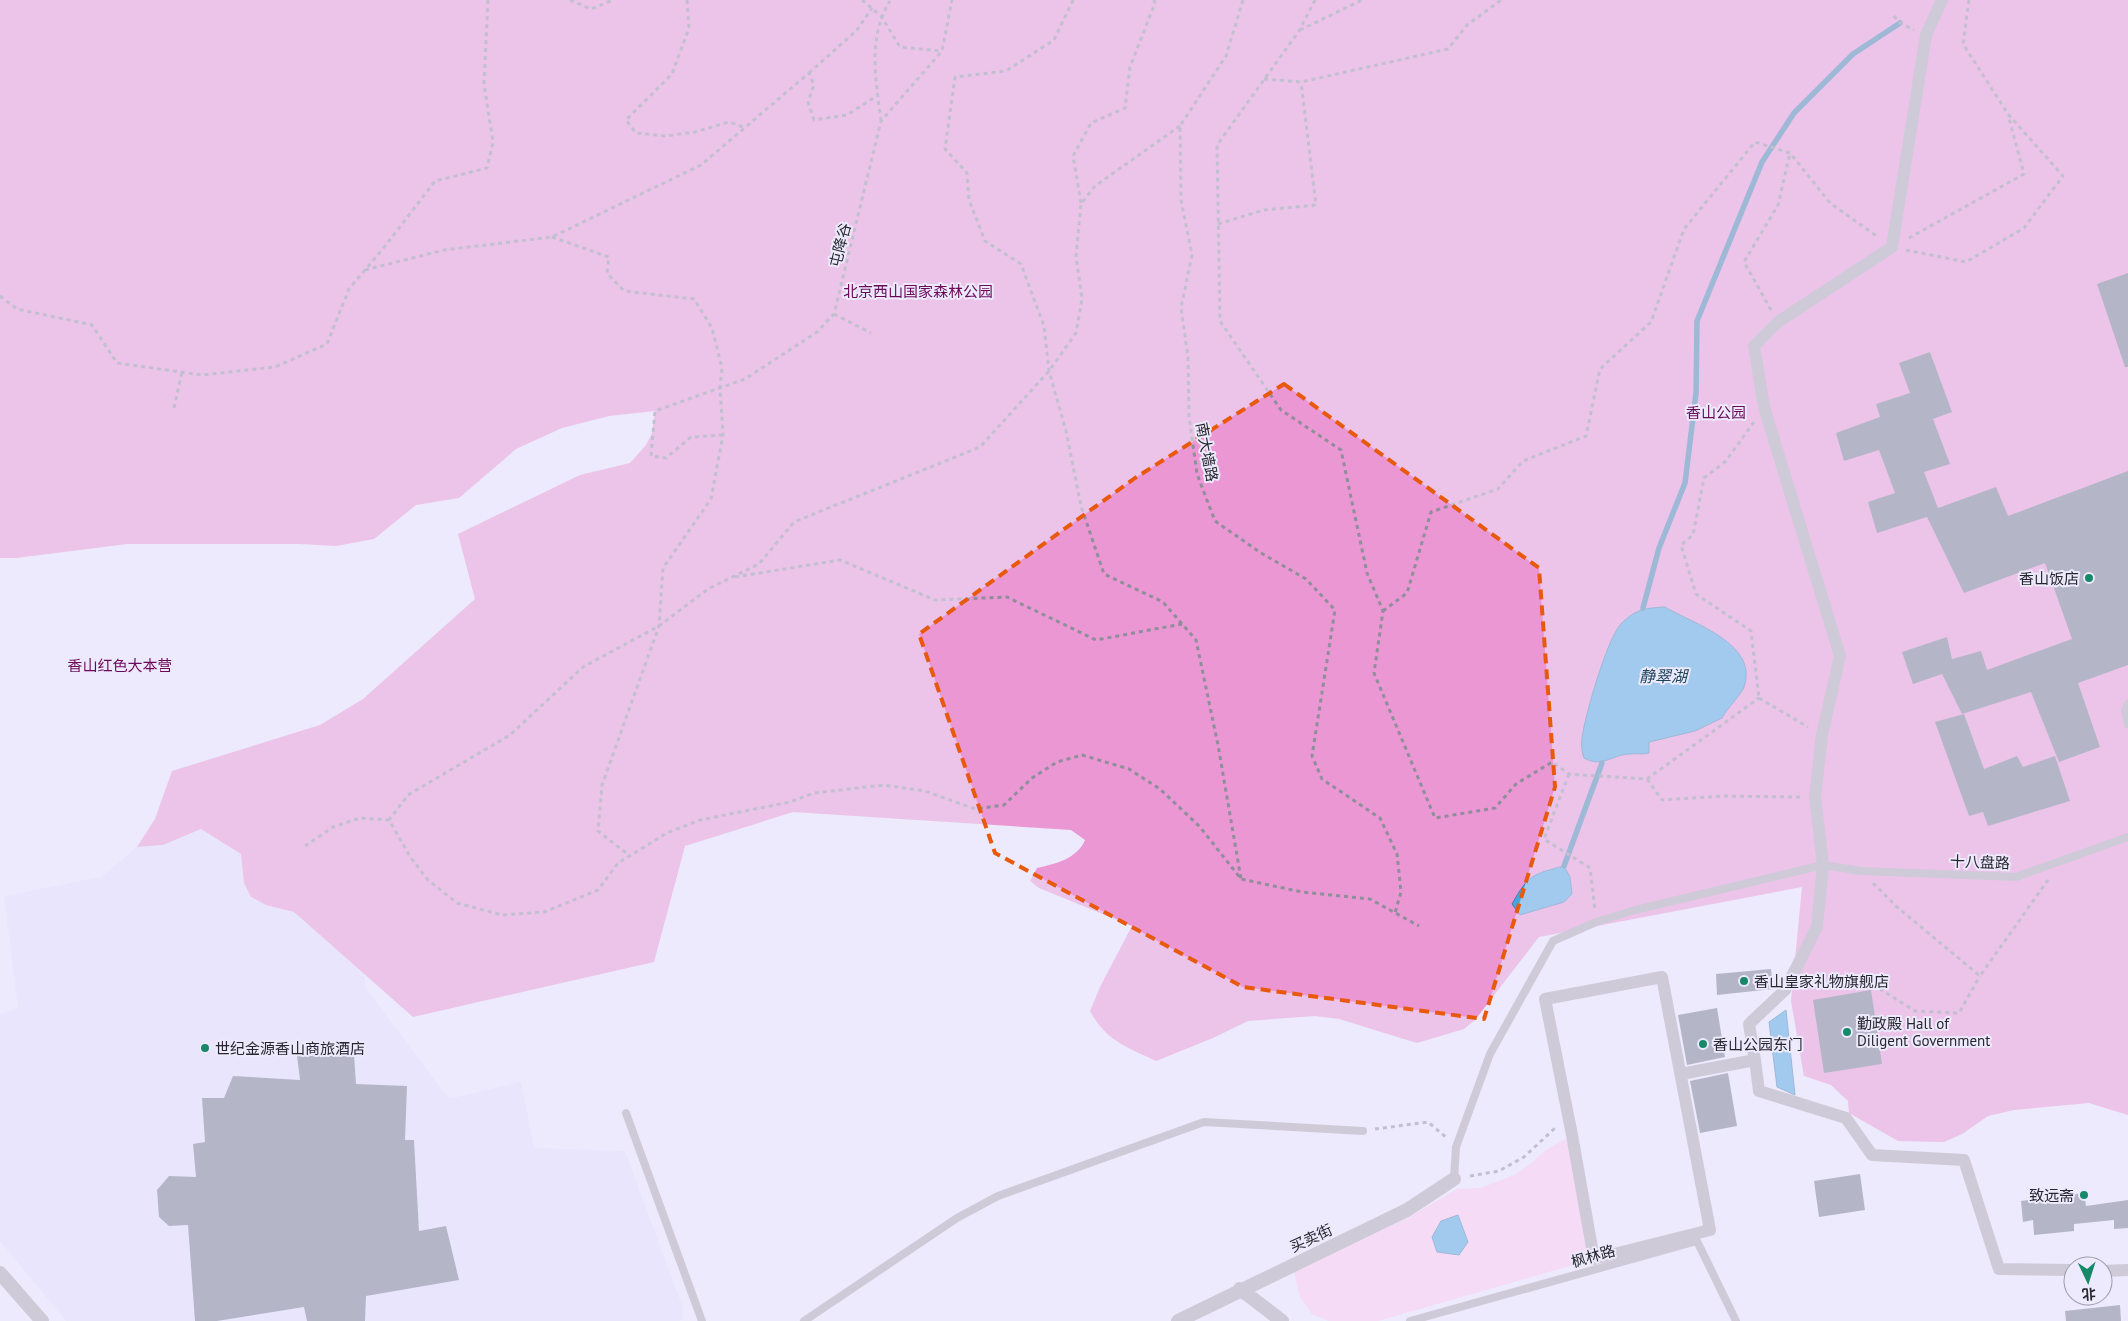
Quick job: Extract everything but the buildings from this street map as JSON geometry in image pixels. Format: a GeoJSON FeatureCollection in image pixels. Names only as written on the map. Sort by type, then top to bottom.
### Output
{"type":"FeatureCollection","features":[{"type":"Feature","properties":{"kind":"street"},"geometry":{"type":"LineString","coordinates":[[1942,0],[1926,35],[1892,247],[1778,322],[1754,346],[1764,407],[1840,656],[1822,735],[1815,797],[1824,865],[1817,927],[1785,990],[1749,1024],[1759,1091],[1846,1118],[1872,1155],[1964,1160],[1999,1269],[2063,1270]]}},
{"type":"Feature","properties":{"kind":"street"},"geometry":{"type":"LineString","coordinates":[[1662,977],[1710,1230],[1594,1259],[1569,1118],[1545,999],[1662,977]]}},
{"type":"Feature","properties":{"kind":"street"},"geometry":{"type":"LineString","coordinates":[[1681,1074],[1755,1060]]}},
{"type":"Feature","properties":{"kind":"street","name":"买卖街"},"geometry":{"type":"LineString","coordinates":[[1178,1321],[1240,1289],[1407,1210],[1454,1179]]}},
{"type":"Feature","properties":{"kind":"street"},"geometry":{"type":"LineString","coordinates":[[2113,1271],[2127,1271]]}},
{"type":"Feature","properties":{"kind":"street"},"geometry":{"type":"LineString","coordinates":[[0,1273],[42,1321]]}},
{"type":"Feature","properties":{"kind":"street"},"geometry":{"type":"LineString","coordinates":[[1240,1289],[1282,1321]]}},
{"type":"Feature","properties":{"kind":"lane"},"geometry":{"type":"LineString","coordinates":[[2128,704],[2125,710],[2128,724]]}},
{"type":"Feature","properties":{"kind":"lane","name":"十八盘路"},"geometry":{"type":"LineString","coordinates":[[1824,865],[1861,871],[2016,877],[2128,837]]}},
{"type":"Feature","properties":{"kind":"lane"},"geometry":{"type":"LineString","coordinates":[[1454,1179],[1456,1147],[1490,1054],[1553,941],[1596,922],[1634,910],[1824,865]]}},
{"type":"Feature","properties":{"kind":"lane"},"geometry":{"type":"LineString","coordinates":[[626,1113],[702,1321]]}},
{"type":"Feature","properties":{"kind":"lane"},"geometry":{"type":"LineString","coordinates":[[804,1321],[957,1218],[998,1196],[1204,1122],[1363,1131]]}},
{"type":"Feature","properties":{"kind":"lane","name":"枫林路"},"geometry":{"type":"LineString","coordinates":[[1410,1321],[1696,1241],[1736,1321]]}},
{"type":"Feature","properties":{"kind":"path"},"geometry":{"type":"LineString","coordinates":[[0,296],[17,310],[92,324],[117,363],[202,375],[275,367],[327,344],[349,289],[435,181],[487,168],[493,142],[484,84],[488,0]]}},
{"type":"Feature","properties":{"kind":"path"},"geometry":{"type":"LineString","coordinates":[[570,0],[591,8],[613,0]]}},
{"type":"Feature","properties":{"kind":"path"},"geometry":{"type":"LineString","coordinates":[[687,0],[689,28],[672,74],[626,120],[636,133],[665,136],[695,132],[729,122],[747,128]]}},
{"type":"Feature","properties":{"kind":"path"},"geometry":{"type":"LineString","coordinates":[[862,0],[881,16],[900,47],[942,51]]}},
{"type":"Feature","properties":{"kind":"path","name":"屯降谷"},"geometry":{"type":"LineString","coordinates":[[723,435],[691,437],[666,458],[651,456],[655,410],[745,379],[817,332],[834,314],[881,121],[942,51],[952,0]]}},
{"type":"Feature","properties":{"kind":"path"},"geometry":{"type":"LineString","coordinates":[[1073,0],[1054,40],[1006,71],[955,77],[945,149],[967,173],[969,200],[986,242],[1021,264],[1044,326],[1048,371],[1066,431],[1081,506],[1104,574],[1163,602],[1196,640],[1218,745],[1241,879]]}},
{"type":"Feature","properties":{"kind":"path"},"geometry":{"type":"LineString","coordinates":[[389,820],[408,795],[510,735],[583,666],[660,626],[708,589],[759,564],[794,522],[823,508],[980,447],[1048,371],[1076,333],[1082,299],[1076,256],[1081,204],[1073,156],[1091,123],[1125,108],[1130,67],[1155,3],[1154,0]]}},
{"type":"Feature","properties":{"kind":"path"},"geometry":{"type":"LineString","coordinates":[[1081,204],[1095,186],[1180,126],[1226,56],[1243,0]]}},
{"type":"Feature","properties":{"kind":"path"},"geometry":{"type":"LineString","coordinates":[[1315,0],[1299,31],[1217,145],[1220,321],[1281,410],[1341,450],[1367,574],[1383,612],[1374,673],[1435,818],[1495,808],[1516,784],[1552,762],[1569,774],[1647,779],[1759,698]]}},
{"type":"Feature","properties":{"kind":"path"},"geometry":{"type":"LineString","coordinates":[[1299,31],[1362,0]]}},
{"type":"Feature","properties":{"kind":"path"},"geometry":{"type":"LineString","coordinates":[[1264,79],[1301,82],[1448,49],[1466,25],[1501,0]]}},
{"type":"Feature","properties":{"kind":"path"},"geometry":{"type":"LineString","coordinates":[[1969,0],[1963,44],[2008,114],[2063,176],[2024,228]]}},
{"type":"Feature","properties":{"kind":"path"},"geometry":{"type":"LineString","coordinates":[[881,121],[875,39],[881,16],[890,1]]}},
{"type":"Feature","properties":{"kind":"path"},"geometry":{"type":"LineString","coordinates":[[365,270],[444,250],[552,237],[701,165],[747,128],[856,30],[872,8]]}},
{"type":"Feature","properties":{"kind":"path"},"geometry":{"type":"LineString","coordinates":[[1894,16],[1900,23],[1926,35]]}},
{"type":"Feature","properties":{"kind":"path"},"geometry":{"type":"LineString","coordinates":[[809,73],[814,85],[808,102],[814,120],[847,115],[878,95]]}},
{"type":"Feature","properties":{"kind":"path"},"geometry":{"type":"LineString","coordinates":[[1218,224],[1264,210],[1316,205],[1301,82]]}},
{"type":"Feature","properties":{"kind":"path"},"geometry":{"type":"LineString","coordinates":[[1892,247],[2024,174],[2008,114]]}},
{"type":"Feature","properties":{"kind":"path","name":"南大墙路"},"geometry":{"type":"LineString","coordinates":[[1180,126],[1181,200],[1192,255],[1180,308],[1188,357],[1189,416],[1197,474],[1215,521],[1261,553],[1306,579],[1335,610],[1312,756],[1322,779],[1380,818],[1397,854],[1401,892],[1395,913]]}},
{"type":"Feature","properties":{"kind":"path"},"geometry":{"type":"LineString","coordinates":[[1383,612],[1408,593],[1431,512],[1498,489],[1523,461],[1586,436],[1600,369],[1652,322],[1684,229],[1755,142],[1790,152],[1778,205],[1744,262],[1778,322]]}},
{"type":"Feature","properties":{"kind":"path"},"geometry":{"type":"LineString","coordinates":[[552,237],[610,257],[607,273],[624,291],[694,299],[712,328],[722,368],[720,388],[723,435],[711,499],[663,568],[660,626],[602,785],[598,831],[630,856]]}},
{"type":"Feature","properties":{"kind":"path"},"geometry":{"type":"LineString","coordinates":[[834,314],[871,334]]}},
{"type":"Feature","properties":{"kind":"path"},"geometry":{"type":"LineString","coordinates":[[174,408],[182,372]]}},
{"type":"Feature","properties":{"kind":"path"},"geometry":{"type":"LineString","coordinates":[[1759,698],[1750,631],[1696,594],[1681,545],[1693,535],[1704,478],[1726,461],[1764,407]]}},
{"type":"Feature","properties":{"kind":"path"},"geometry":{"type":"LineString","coordinates":[[729,578],[840,560],[935,600],[1007,597],[1096,640],[1182,624]]}},
{"type":"Feature","properties":{"kind":"path"},"geometry":{"type":"LineString","coordinates":[[1759,698],[1822,735]]}},
{"type":"Feature","properties":{"kind":"path"},"geometry":{"type":"LineString","coordinates":[[389,820],[411,858],[428,880],[457,902],[502,915],[544,912],[598,890],[618,863],[667,833],[700,820],[790,802],[814,793],[884,785],[925,791],[975,809],[1004,806],[1038,774],[1057,762],[1082,755],[1129,769],[1160,789],[1200,828],[1241,879],[1302,892],[1370,899],[1419,926]]}},
{"type":"Feature","properties":{"kind":"path"},"geometry":{"type":"LineString","coordinates":[[1569,774],[1544,839],[1590,868],[1596,922]]}},
{"type":"Feature","properties":{"kind":"path"},"geometry":{"type":"LineString","coordinates":[[1647,779],[1662,800],[1722,796],[1815,797]]}},
{"type":"Feature","properties":{"kind":"path"},"geometry":{"type":"LineString","coordinates":[[305,846],[333,828],[360,818],[389,820]]}},
{"type":"Feature","properties":{"kind":"path"},"geometry":{"type":"LineString","coordinates":[[1785,990],[1864,979],[1915,1011],[1959,1013],[1980,976],[2062,861]]}},
{"type":"Feature","properties":{"kind":"path"},"geometry":{"type":"LineString","coordinates":[[1861,871],[1896,908],[1980,976]]}},
{"type":"Feature","properties":{"kind":"path"},"geometry":{"type":"LineString","coordinates":[[1454,1179],[1499,1171],[1524,1157],[1548,1133],[1569,1118]]}},
{"type":"Feature","properties":{"kind":"path"},"geometry":{"type":"LineString","coordinates":[[1363,1131],[1428,1122],[1456,1147]]}},
{"type":"Feature","properties":{"kind":"highlighted area"},"geometry":{"type":"Polygon","coordinates":[[[1284,384],[1539,568],[1555,787],[1484,1019],[1243,987],[995,853],[919,634],[1135,478],[1284,384]]]}},
{"type":"Feature","properties":{"kind":"shaded area","name":"世纪金源香山商旅酒店"},"geometry":{"type":"Polygon","coordinates":[[[201,829],[241,854],[244,883],[266,905],[294,912],[364,974],[366,988],[449,1099],[521,1082],[534,1148],[625,1151],[683,1308],[683,1318],[679,1321],[66,1321],[0,1241],[0,1014],[18,1008],[4,896],[101,877],[137,847],[163,845],[201,829]]]}},
{"type":"Feature","properties":{"kind":"shaded area"},"geometry":{"type":"Polygon","coordinates":[[[1572,1135],[1594,1259],[1378,1321],[1329,1321],[1312,1314],[1300,1297],[1294,1272],[1408,1218],[1457,1189],[1481,1188],[1514,1175],[1546,1150],[1572,1135]]]}},
{"type":"Feature","properties":{"kind":"green space"},"geometry":{"type":"Polygon","coordinates":[[[0,0],[2128,0],[2128,1115],[2089,1103],[2014,1110],[1988,1116],[1962,1134],[1944,1142],[1898,1141],[1849,1113],[1848,1101],[1831,1085],[1804,1076],[1791,1001],[1802,887],[1539,937],[1475,1020],[1464,1029],[1417,1043],[1339,1019],[1315,1016],[1248,1021],[1213,1038],[1156,1061],[1127,1047],[1110,1036],[1103,1030],[1090,1011],[1101,985],[1132,926],[1039,888],[1030,881],[1037,868],[1065,860],[1077,852],[1085,840],[1071,830],[793,812],[685,846],[654,962],[413,1017],[294,912],[266,905],[251,897],[244,883],[241,854],[201,829],[163,845],[137,847],[155,819],[172,771],[320,725],[363,699],[475,599],[458,534],[580,475],[630,463],[646,445],[652,433],[655,411],[609,416],[562,428],[516,449],[459,498],[416,505],[374,539],[336,546],[299,544],[127,544],[16,558],[0,558],[0,0]]]}},
{"type":"Feature","properties":{"kind":"water","name":"静翠湖"},"geometry":{"type":"Polygon","coordinates":[[[1665,607],[1707,628],[1733,647],[1742,659],[1746,672],[1744,687],[1722,718],[1695,731],[1649,742],[1649,753],[1623,755],[1596,762],[1584,758],[1582,735],[1585,722],[1598,675],[1616,632],[1626,619],[1636,612],[1665,607]]]}},
{"type":"Feature","properties":{"kind":"water"},"geometry":{"type":"Polygon","coordinates":[[[1564,866],[1570,877],[1572,894],[1564,902],[1520,915],[1512,904],[1527,881],[1545,871],[1564,866]]]}},
{"type":"Feature","properties":{"kind":"water"},"geometry":{"type":"Polygon","coordinates":[[[1786,1010],[1795,1095],[1777,1087],[1769,1022],[1786,1010]]]}},
{"type":"Feature","properties":{"kind":"water"},"geometry":{"type":"Polygon","coordinates":[[[1458,1215],[1468,1242],[1459,1255],[1437,1252],[1432,1237],[1441,1221],[1458,1215]]]}},
{"type":"Feature","properties":{"kind":"waterway"},"geometry":{"type":"LineString","coordinates":[[1643,608],[1659,548],[1685,483],[1696,393],[1697,321],[1762,162],[1794,113],[1853,54],[1900,23]]}},
{"type":"Feature","properties":{"kind":"waterway"},"geometry":{"type":"LineString","coordinates":[[1564,866],[1602,763]]}},
{"type":"Feature","properties":{"kind":"place","name":"香山饭店"},"geometry":{"type":"Point","coordinates":[2089,578]}},
{"type":"Feature","properties":{"kind":"place","name":"香山皇家礼物旗舰店"},"geometry":{"type":"Point","coordinates":[1744,981]}},
{"type":"Feature","properties":{"kind":"place","name":"勤政殿 Hall of Diligent Government"},"geometry":{"type":"Point","coordinates":[1847,1032]}},
{"type":"Feature","properties":{"kind":"place","name":"香山公园东门"},"geometry":{"type":"Point","coordinates":[1703,1044]}},
{"type":"Feature","properties":{"kind":"place","name":"世纪金源香山商旅酒店"},"geometry":{"type":"Point","coordinates":[205,1048]}},
{"type":"Feature","properties":{"kind":"place","name":"致远斋"},"geometry":{"type":"Point","coordinates":[2084,1195]}},
{"type":"Feature","properties":{"kind":"park label","name":"北京西山国家森林公园"},"geometry":{"type":"Point","coordinates":[918,291]}},
{"type":"Feature","properties":{"kind":"park label","name":"香山公园"},"geometry":{"type":"Point","coordinates":[1716,412]}},
{"type":"Feature","properties":{"kind":"park label","name":"香山红色大本营"},"geometry":{"type":"Point","coordinates":[120,665]}}]}
